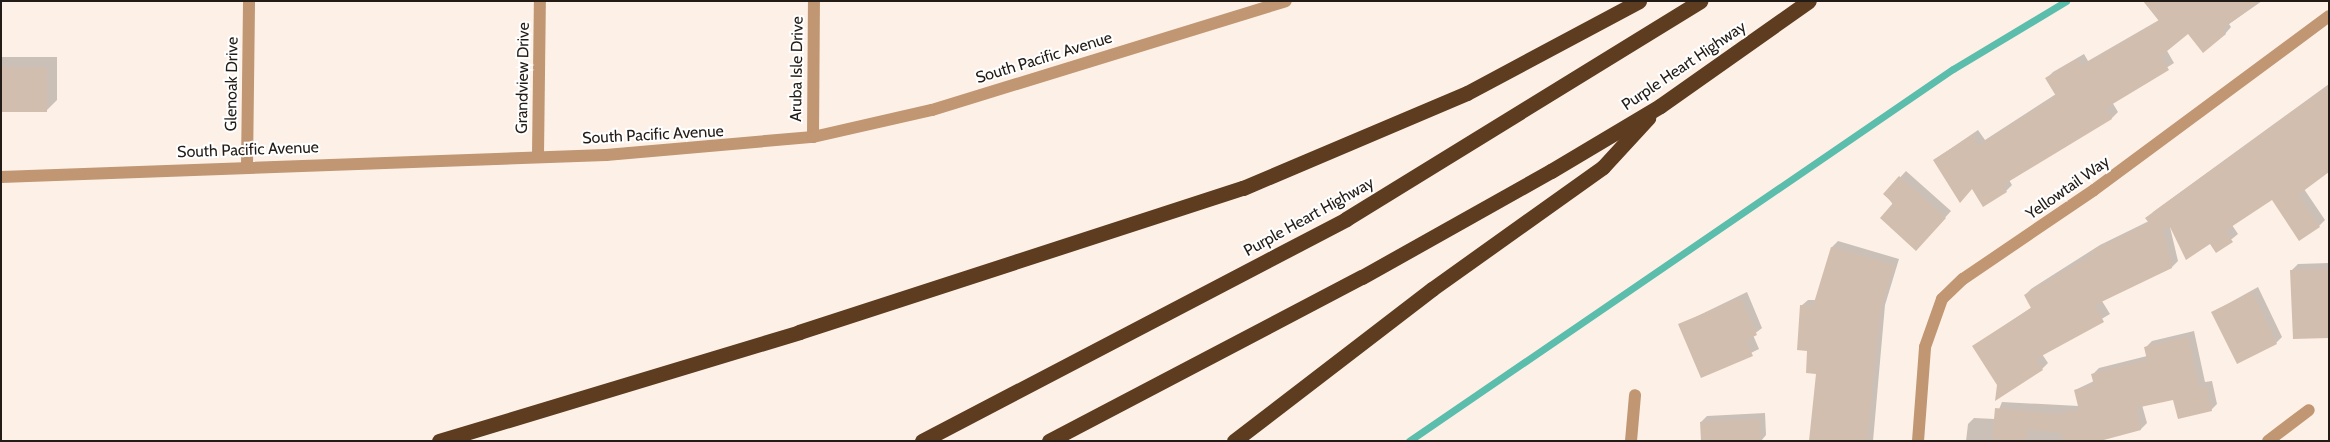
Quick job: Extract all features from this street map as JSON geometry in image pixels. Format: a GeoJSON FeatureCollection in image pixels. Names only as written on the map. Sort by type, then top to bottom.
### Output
{"type":"FeatureCollection","features":[{"type":"Feature","properties":{"kind":"highway"},"geometry":{"type":"LineString","coordinates":[[440,441],[799,332],[1242,188],[1467,93],[1638,1]]}},
{"type":"Feature","properties":{"kind":"highway","name":"Purple Heart Highway"},"geometry":{"type":"LineString","coordinates":[[922,441],[1346,218],[1700,1]]}},
{"type":"Feature","properties":{"kind":"highway","name":"Purple Heart Highway"},"geometry":{"type":"LineString","coordinates":[[1049,441],[1362,278],[1660,106],[1809,1]]}},
{"type":"Feature","properties":{"kind":"highway"},"geometry":{"type":"LineString","coordinates":[[1234,441],[1432,289],[1604,167],[1660,106]]}},
{"type":"Feature","properties":{"kind":"street","name":"Glenoak Drive"},"geometry":{"type":"LineString","coordinates":[[247,167],[249,1]]}},
{"type":"Feature","properties":{"kind":"street","name":"Grandview Drive"},"geometry":{"type":"LineString","coordinates":[[538,155],[540,1]]}},
{"type":"Feature","properties":{"kind":"street","name":"Aruba Isle Drive"},"geometry":{"type":"LineString","coordinates":[[813,137],[814,1]]}},
{"type":"Feature","properties":{"kind":"street","name":"South Pacific Avenue"},"geometry":{"type":"LineString","coordinates":[[1,177],[750,146],[813,137],[932,110],[1286,1]]}},
{"type":"Feature","properties":{"kind":"street","name":"Yellowtail Way"},"geometry":{"type":"LineString","coordinates":[[1918,441],[1925,347],[1942,299],[1963,279],[2094,190],[2329,16]]}},
{"type":"Feature","properties":{"kind":"street"},"geometry":{"type":"LineString","coordinates":[[1630,441],[1635,395]]}},
{"type":"Feature","properties":{"kind":"street"},"geometry":{"type":"LineString","coordinates":[[2268,441],[2309,410]]}},
{"type":"Feature","properties":{"kind":"building"},"geometry":{"type":"Polygon","coordinates":[[[2143,1],[2261,1],[2222,29],[2226,34],[2203,53],[2188,34],[2161,56],[2169,70],[2106,108],[2112,119],[2003,185],[2007,192],[1983,207],[1972,189],[1960,203],[1933,160],[1972,135],[1978,146],[2056,96],[2045,78],[2077,59],[2082,66],[2159,21],[2143,1]]]}},
{"type":"Feature","properties":{"kind":"building"},"geometry":{"type":"Polygon","coordinates":[[[1,67],[47,67],[47,112],[1,112],[1,67]]]}},
{"type":"Feature","properties":{"kind":"building"},"geometry":{"type":"Polygon","coordinates":[[[2329,85],[2329,172],[2298,195],[2320,227],[2299,241],[2272,200],[2225,231],[2233,242],[2216,253],[2210,244],[2186,260],[2170,227],[2163,229],[2172,268],[2095,305],[2104,322],[2036,359],[2043,370],[1995,401],[1997,385],[1972,346],[2031,308],[2024,295],[2094,254],[2092,251],[2149,223],[2145,218],[2329,85]]]}},
{"type":"Feature","properties":{"kind":"building"},"geometry":{"type":"Polygon","coordinates":[[[1899,176],[1946,218],[1916,251],[1880,218],[1893,203],[1883,194],[1899,176]]]}},
{"type":"Feature","properties":{"kind":"building"},"geometry":{"type":"Polygon","coordinates":[[[1831,247],[1894,265],[1880,312],[1867,441],[1809,441],[1816,374],[1806,373],[1807,351],[1797,350],[1800,305],[1813,306],[1831,247]]]}},
{"type":"Feature","properties":{"kind":"building"},"geometry":{"type":"Polygon","coordinates":[[[2329,269],[2329,338],[2293,339],[2290,270],[2329,269]]]}},
{"type":"Feature","properties":{"kind":"building"},"geometry":{"type":"Polygon","coordinates":[[[2252,292],[2277,344],[2237,364],[2211,312],[2252,292]]]}},
{"type":"Feature","properties":{"kind":"building"},"geometry":{"type":"Polygon","coordinates":[[[1741,298],[1757,335],[1746,340],[1753,356],[1701,378],[1678,324],[1741,298]]]}},
{"type":"Feature","properties":{"kind":"building"},"geometry":{"type":"Polygon","coordinates":[[[2188,337],[2199,388],[2206,386],[2212,411],[2178,419],[2173,400],[2136,408],[2141,430],[2100,441],[2063,441],[2062,433],[2028,430],[2027,441],[1992,441],[1995,408],[2056,414],[2079,410],[2074,390],[2094,385],[2091,374],[2147,360],[2144,347],[2188,337]]]}},
{"type":"Feature","properties":{"kind":"building"},"geometry":{"type":"Polygon","coordinates":[[[1759,419],[1761,441],[1701,441],[1700,422],[1759,419]]]}},
{"type":"Feature","properties":{"kind":"waterway"},"geometry":{"type":"LineString","coordinates":[[1409,441],[1953,69],[2066,1]]}}]}
